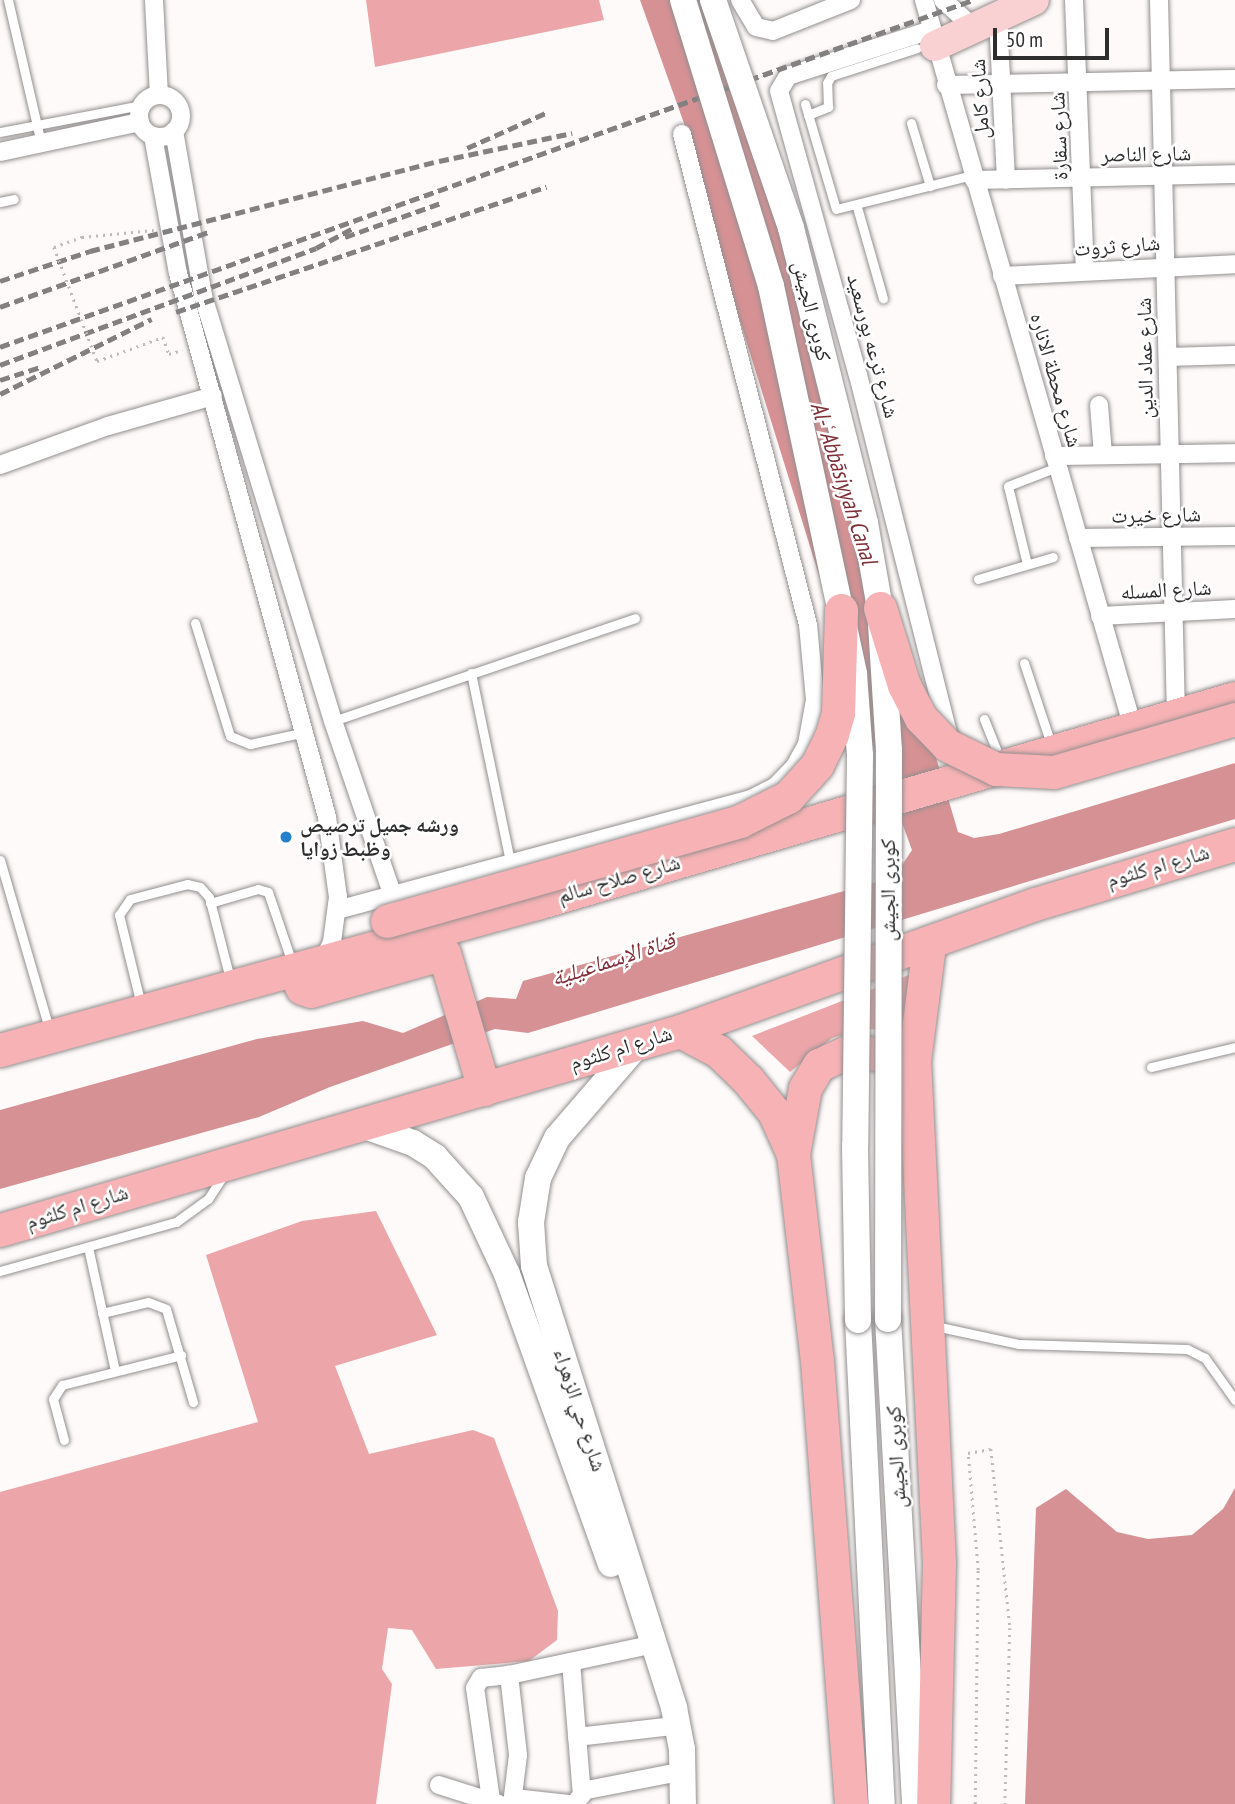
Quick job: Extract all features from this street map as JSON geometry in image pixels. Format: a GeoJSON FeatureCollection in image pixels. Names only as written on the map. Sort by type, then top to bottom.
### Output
{"type":"FeatureCollection","features":[{"type":"Feature","properties":{"kind":"highway"},"geometry":{"type":"LineString","coordinates":[[880,608],[904,685],[921,718],[962,755],[996,769],[1054,772],[1235,719]]}},
{"type":"Feature","properties":{"kind":"highway"},"geometry":{"type":"LineString","coordinates":[[537,903],[533,922],[524,929],[446,963],[311,991],[302,988],[315,966],[389,907],[740,821],[788,797],[817,765],[832,734],[838,713],[841,610]]}},
{"type":"Feature","properties":{"kind":"highway","name":"شارع صلاح سالم"},"geometry":{"type":"LineString","coordinates":[[0,1050],[315,966],[537,903],[1235,698]]}},
{"type":"Feature","properties":{"kind":"highway","name":"شارع ام كلثوم"},"geometry":{"type":"LineString","coordinates":[[0,1230],[234,1159],[362,1125],[480,1075],[639,1043],[680,1031],[1081,889],[1235,844]]}},
{"type":"Feature","properties":{"kind":"highway"},"geometry":{"type":"LineString","coordinates":[[929,945],[914,1060],[930,1324],[939,1563],[933,1804]]}},
{"type":"Feature","properties":{"kind":"highway"},"geometry":{"type":"LineString","coordinates":[[446,963],[480,1075]]}},
{"type":"Feature","properties":{"kind":"highway"},"geometry":{"type":"LineString","coordinates":[[680,1031],[718,1051],[748,1080],[774,1112],[793,1154]]}},
{"type":"Feature","properties":{"kind":"highway"},"geometry":{"type":"LineString","coordinates":[[851,1804],[817,1361],[793,1154],[805,1088],[819,1065],[851,1051],[914,1060]]}},
{"type":"Feature","properties":{"kind":"main road","name":"كوبرى الجيش"},"geometry":{"type":"LineString","coordinates":[[683,0],[771,286],[853,674],[860,755],[855,1146],[859,1320],[882,1804]]}},
{"type":"Feature","properties":{"kind":"main road","name":"كوبرى الجيش"},"geometry":{"type":"LineString","coordinates":[[713,0],[791,228],[865,523],[880,608],[888,750],[888,1319],[915,1804]]}},
{"type":"Feature","properties":{"kind":"main road"},"geometry":{"type":"LineString","coordinates":[[928,41],[986,22],[1034,0]]}},
{"type":"Feature","properties":{"kind":"main road","name":"شارع حي الزهراء"},"geometry":{"type":"LineString","coordinates":[[639,1043],[571,1120],[546,1157],[533,1200],[534,1266],[674,1708],[682,1749],[683,1804]]}},
{"type":"Feature","properties":{"kind":"main road","name":"شارع حي الزهراء"},"geometry":{"type":"LineString","coordinates":[[362,1125],[413,1143],[455,1176],[471,1197],[508,1274],[641,1647],[665,1727],[669,1774],[667,1804]]}},
{"type":"Feature","properties":{"kind":"main road"},"geometry":{"type":"LineString","coordinates":[[508,1274],[534,1266]]}},
{"type":"Feature","properties":{"kind":"street"},"geometry":{"type":"LineString","coordinates":[[0,152],[41,143],[140,113],[159,94],[154,0]]}},
{"type":"Feature","properties":{"kind":"street"},"geometry":{"type":"LineString","coordinates":[[740,0],[752,22],[767,31],[851,0]]}},
{"type":"Feature","properties":{"kind":"street","name":"شارع محطة الاناره"},"geometry":{"type":"LineString","coordinates":[[923,0],[928,41],[946,85],[1133,728]]}},
{"type":"Feature","properties":{"kind":"street"},"geometry":{"type":"LineString","coordinates":[[943,0],[986,22]]}},
{"type":"Feature","properties":{"kind":"street","name":"شارع سقارة"},"geometry":{"type":"LineString","coordinates":[[1074,0],[1080,82],[1085,271]]}},
{"type":"Feature","properties":{"kind":"street","name":"شارع عماد الدين"},"geometry":{"type":"LineString","coordinates":[[1159,0],[1177,715]]}},
{"type":"Feature","properties":{"kind":"street","name":"شارع كامل"},"geometry":{"type":"LineString","coordinates":[[986,22],[1002,84],[1006,180]]}},
{"type":"Feature","properties":{"kind":"street","name":"شارع ترعه بورسعيد"},"geometry":{"type":"LineString","coordinates":[[928,41],[788,76],[779,91],[858,374],[960,778]]}},
{"type":"Feature","properties":{"kind":"street"},"geometry":{"type":"LineString","coordinates":[[946,85],[1235,79]]}},
{"type":"Feature","properties":{"kind":"street"},"geometry":{"type":"LineString","coordinates":[[159,94],[173,99],[181,111],[174,131],[202,292],[389,907]]}},
{"type":"Feature","properties":{"kind":"street"},"geometry":{"type":"LineString","coordinates":[[140,113],[153,136],[170,227],[198,345],[306,732],[333,848],[337,910],[332,942],[315,966]]}},
{"type":"Feature","properties":{"kind":"street"},"geometry":{"type":"LineString","coordinates":[[153,136],[174,131]]}},
{"type":"Feature","properties":{"kind":"street"},"geometry":{"type":"LineString","coordinates":[[337,910],[389,907],[510,862],[751,799],[775,788],[795,766],[813,723],[813,660],[796,576],[682,134]]}},
{"type":"Feature","properties":{"kind":"street","name":"شارع الناصر"},"geometry":{"type":"LineString","coordinates":[[973,177],[1006,180],[1235,174]]}},
{"type":"Feature","properties":{"kind":"street","name":"شارع ثروت"},"geometry":{"type":"LineString","coordinates":[[1002,276],[1235,264]]}},
{"type":"Feature","properties":{"kind":"street"},"geometry":{"type":"LineString","coordinates":[[1168,356],[1235,355]]}},
{"type":"Feature","properties":{"kind":"street"},"geometry":{"type":"LineString","coordinates":[[0,465],[108,426],[213,396]]}},
{"type":"Feature","properties":{"kind":"street"},"geometry":{"type":"LineString","coordinates":[[1099,405],[1103,455]]}},
{"type":"Feature","properties":{"kind":"street"},"geometry":{"type":"LineString","coordinates":[[1056,462],[1103,455],[1235,453]]}},
{"type":"Feature","properties":{"kind":"street"},"geometry":{"type":"LineString","coordinates":[[233,468],[253,463]]}},
{"type":"Feature","properties":{"kind":"street","name":"شارع خيرت"},"geometry":{"type":"LineString","coordinates":[[1078,538],[1235,536]]}},
{"type":"Feature","properties":{"kind":"street","name":"شارع المسله"},"geometry":{"type":"LineString","coordinates":[[1100,616],[1235,609]]}},
{"type":"Feature","properties":{"kind":"street"},"geometry":{"type":"LineString","coordinates":[[306,732],[333,721]]}},
{"type":"Feature","properties":{"kind":"street"},"geometry":{"type":"LineString","coordinates":[[775,788],[796,811],[830,817]]}},
{"type":"Feature","properties":{"kind":"street"},"geometry":{"type":"LineString","coordinates":[[504,1801],[475,1688],[484,1677],[509,1675],[641,1647]]}},
{"type":"Feature","properties":{"kind":"street"},"geometry":{"type":"LineString","coordinates":[[571,1662],[577,1737],[575,1800]]}},
{"type":"Feature","properties":{"kind":"street"},"geometry":{"type":"LineString","coordinates":[[504,1801],[518,1755],[509,1675]]}},
{"type":"Feature","properties":{"kind":"street"},"geometry":{"type":"LineString","coordinates":[[577,1737],[665,1727]]}},
{"type":"Feature","properties":{"kind":"street"},"geometry":{"type":"LineString","coordinates":[[439,1785],[504,1801],[575,1800],[669,1774]]}},
{"type":"Feature","properties":{"kind":"lane"},"geometry":{"type":"LineString","coordinates":[[8,0],[41,143]]}},
{"type":"Feature","properties":{"kind":"lane"},"geometry":{"type":"LineString","coordinates":[[808,115],[828,107],[827,83],[831,76],[928,41]]}},
{"type":"Feature","properties":{"kind":"lane"},"geometry":{"type":"LineString","coordinates":[[805,104],[832,206],[841,210],[973,177]]}},
{"type":"Feature","properties":{"kind":"lane"},"geometry":{"type":"LineString","coordinates":[[0,132],[38,124],[140,113]]}},
{"type":"Feature","properties":{"kind":"lane"},"geometry":{"type":"LineString","coordinates":[[911,123],[930,186]]}},
{"type":"Feature","properties":{"kind":"lane"},"geometry":{"type":"LineString","coordinates":[[0,202],[15,199]]}},
{"type":"Feature","properties":{"kind":"lane"},"geometry":{"type":"LineString","coordinates":[[857,207],[883,298]]}},
{"type":"Feature","properties":{"kind":"lane"},"geometry":{"type":"LineString","coordinates":[[1027,564],[1008,486],[1056,462]]}},
{"type":"Feature","properties":{"kind":"lane"},"geometry":{"type":"LineString","coordinates":[[978,579],[1053,557]]}},
{"type":"Feature","properties":{"kind":"lane"},"geometry":{"type":"LineString","coordinates":[[333,721],[635,618]]}},
{"type":"Feature","properties":{"kind":"lane"},"geometry":{"type":"LineString","coordinates":[[195,623],[230,736],[250,744],[306,732]]}},
{"type":"Feature","properties":{"kind":"lane"},"geometry":{"type":"LineString","coordinates":[[1024,663],[1053,751]]}},
{"type":"Feature","properties":{"kind":"lane"},"geometry":{"type":"LineString","coordinates":[[471,673],[510,862]]}},
{"type":"Feature","properties":{"kind":"lane"},"geometry":{"type":"LineString","coordinates":[[984,719],[1003,766]]}},
{"type":"Feature","properties":{"kind":"lane"},"geometry":{"type":"LineString","coordinates":[[0,860],[51,1036]]}},
{"type":"Feature","properties":{"kind":"lane"},"geometry":{"type":"LineString","coordinates":[[143,1011],[120,922],[120,909],[130,899],[187,884],[200,887],[211,903],[232,988]]}},
{"type":"Feature","properties":{"kind":"lane"},"geometry":{"type":"LineString","coordinates":[[211,903],[258,889],[268,892],[315,966]]}},
{"type":"Feature","properties":{"kind":"lane"},"geometry":{"type":"LineString","coordinates":[[1152,1068],[1235,1047]]}},
{"type":"Feature","properties":{"kind":"lane"},"geometry":{"type":"LineString","coordinates":[[0,1271],[176,1222],[194,1211],[234,1159]]}},
{"type":"Feature","properties":{"kind":"lane"},"geometry":{"type":"LineString","coordinates":[[88,1247],[115,1371]]}},
{"type":"Feature","properties":{"kind":"lane"},"geometry":{"type":"LineString","coordinates":[[102,1313],[148,1302],[161,1305],[170,1314],[193,1402]]}},
{"type":"Feature","properties":{"kind":"lane"},"geometry":{"type":"LineString","coordinates":[[930,1324],[1018,1344],[1187,1349],[1205,1358],[1235,1400]]}},
{"type":"Feature","properties":{"kind":"lane"},"geometry":{"type":"LineString","coordinates":[[64,1440],[56,1393],[62,1385],[181,1356]]}},
{"type":"Feature","properties":{"kind":"path"},"geometry":{"type":"LineString","coordinates":[[170,227],[82,237],[54,247],[97,361],[163,337],[169,354],[198,345]]}},
{"type":"Feature","properties":{"kind":"path"},"geometry":{"type":"LineString","coordinates":[[975,1804],[978,1570],[968,1453],[991,1449],[1010,1628],[1005,1804]]}},
{"type":"Feature","properties":{"kind":"shaded area"},"geometry":{"type":"Polygon","coordinates":[[[366,0],[599,0],[604,20],[375,67],[366,0]]]}},
{"type":"Feature","properties":{"kind":"shaded area"},"geometry":{"type":"Polygon","coordinates":[[[914,973],[903,1030],[861,1029],[832,1038],[790,1072],[752,1036],[914,973]]]}},
{"type":"Feature","properties":{"kind":"shaded area"},"geometry":{"type":"Polygon","coordinates":[[[376,1211],[437,1335],[335,1366],[369,1454],[473,1430],[494,1438],[558,1611],[557,1640],[529,1661],[436,1669],[412,1630],[388,1628],[382,1669],[392,1684],[376,1804],[0,1804],[0,1492],[258,1422],[206,1255],[302,1221],[376,1211]]]}},
{"type":"Feature","properties":{"kind":"water"},"geometry":{"type":"Polygon","coordinates":[[[640,0],[701,0],[764,173],[958,832],[974,838],[999,834],[1235,763],[1235,819],[528,1033],[495,1029],[330,1087],[259,1117],[0,1189],[0,1110],[257,1039],[363,1021],[403,1033],[487,997],[516,999],[523,981],[894,877],[912,850],[863,717],[731,292],[685,126],[640,0]]]}},
{"type":"Feature","properties":{"kind":"water"},"geometry":{"type":"Polygon","coordinates":[[[1235,1488],[1235,1804],[1025,1804],[1036,1508],[1066,1489],[1117,1532],[1148,1539],[1192,1535],[1223,1509],[1235,1488]]]}},
{"type":"Feature","properties":{"kind":"railway"},"geometry":{"type":"LineString","coordinates":[[0,347],[973,0]]}},
{"type":"Feature","properties":{"kind":"railway"},"geometry":{"type":"LineString","coordinates":[[467,148],[548,112]]}},
{"type":"Feature","properties":{"kind":"railway"},"geometry":{"type":"LineString","coordinates":[[0,281],[90,251],[439,161],[572,133]]}},
{"type":"Feature","properties":{"kind":"railway"},"geometry":{"type":"LineString","coordinates":[[176,312],[546,187]]}},
{"type":"Feature","properties":{"kind":"railway"},"geometry":{"type":"LineString","coordinates":[[345,237],[441,203]]}},
{"type":"Feature","properties":{"kind":"railway"},"geometry":{"type":"LineString","coordinates":[[0,365],[316,248],[355,227]]}},
{"type":"Feature","properties":{"kind":"railway"},"geometry":{"type":"LineString","coordinates":[[0,307],[208,232]]}},
{"type":"Feature","properties":{"kind":"railway"},"geometry":{"type":"LineString","coordinates":[[0,394],[152,319]]}},
{"type":"Feature","properties":{"kind":"railway"},"geometry":{"type":"LineString","coordinates":[[0,380],[40,367]]}},
{"type":"Feature","properties":{"kind":"place","name":"ورشه جميل ترصيص وظبط زوايا"},"geometry":{"type":"Point","coordinates":[286,837]}},
{"type":"Feature","properties":{"kind":"water label","name":"Al-ʿAbbāsiyyah Canal"},"geometry":{"type":"Point","coordinates":[844,483]}},
{"type":"Feature","properties":{"kind":"water label","name":"قناة الإسماعيلية"},"geometry":{"type":"Point","coordinates":[613,959]}}]}
